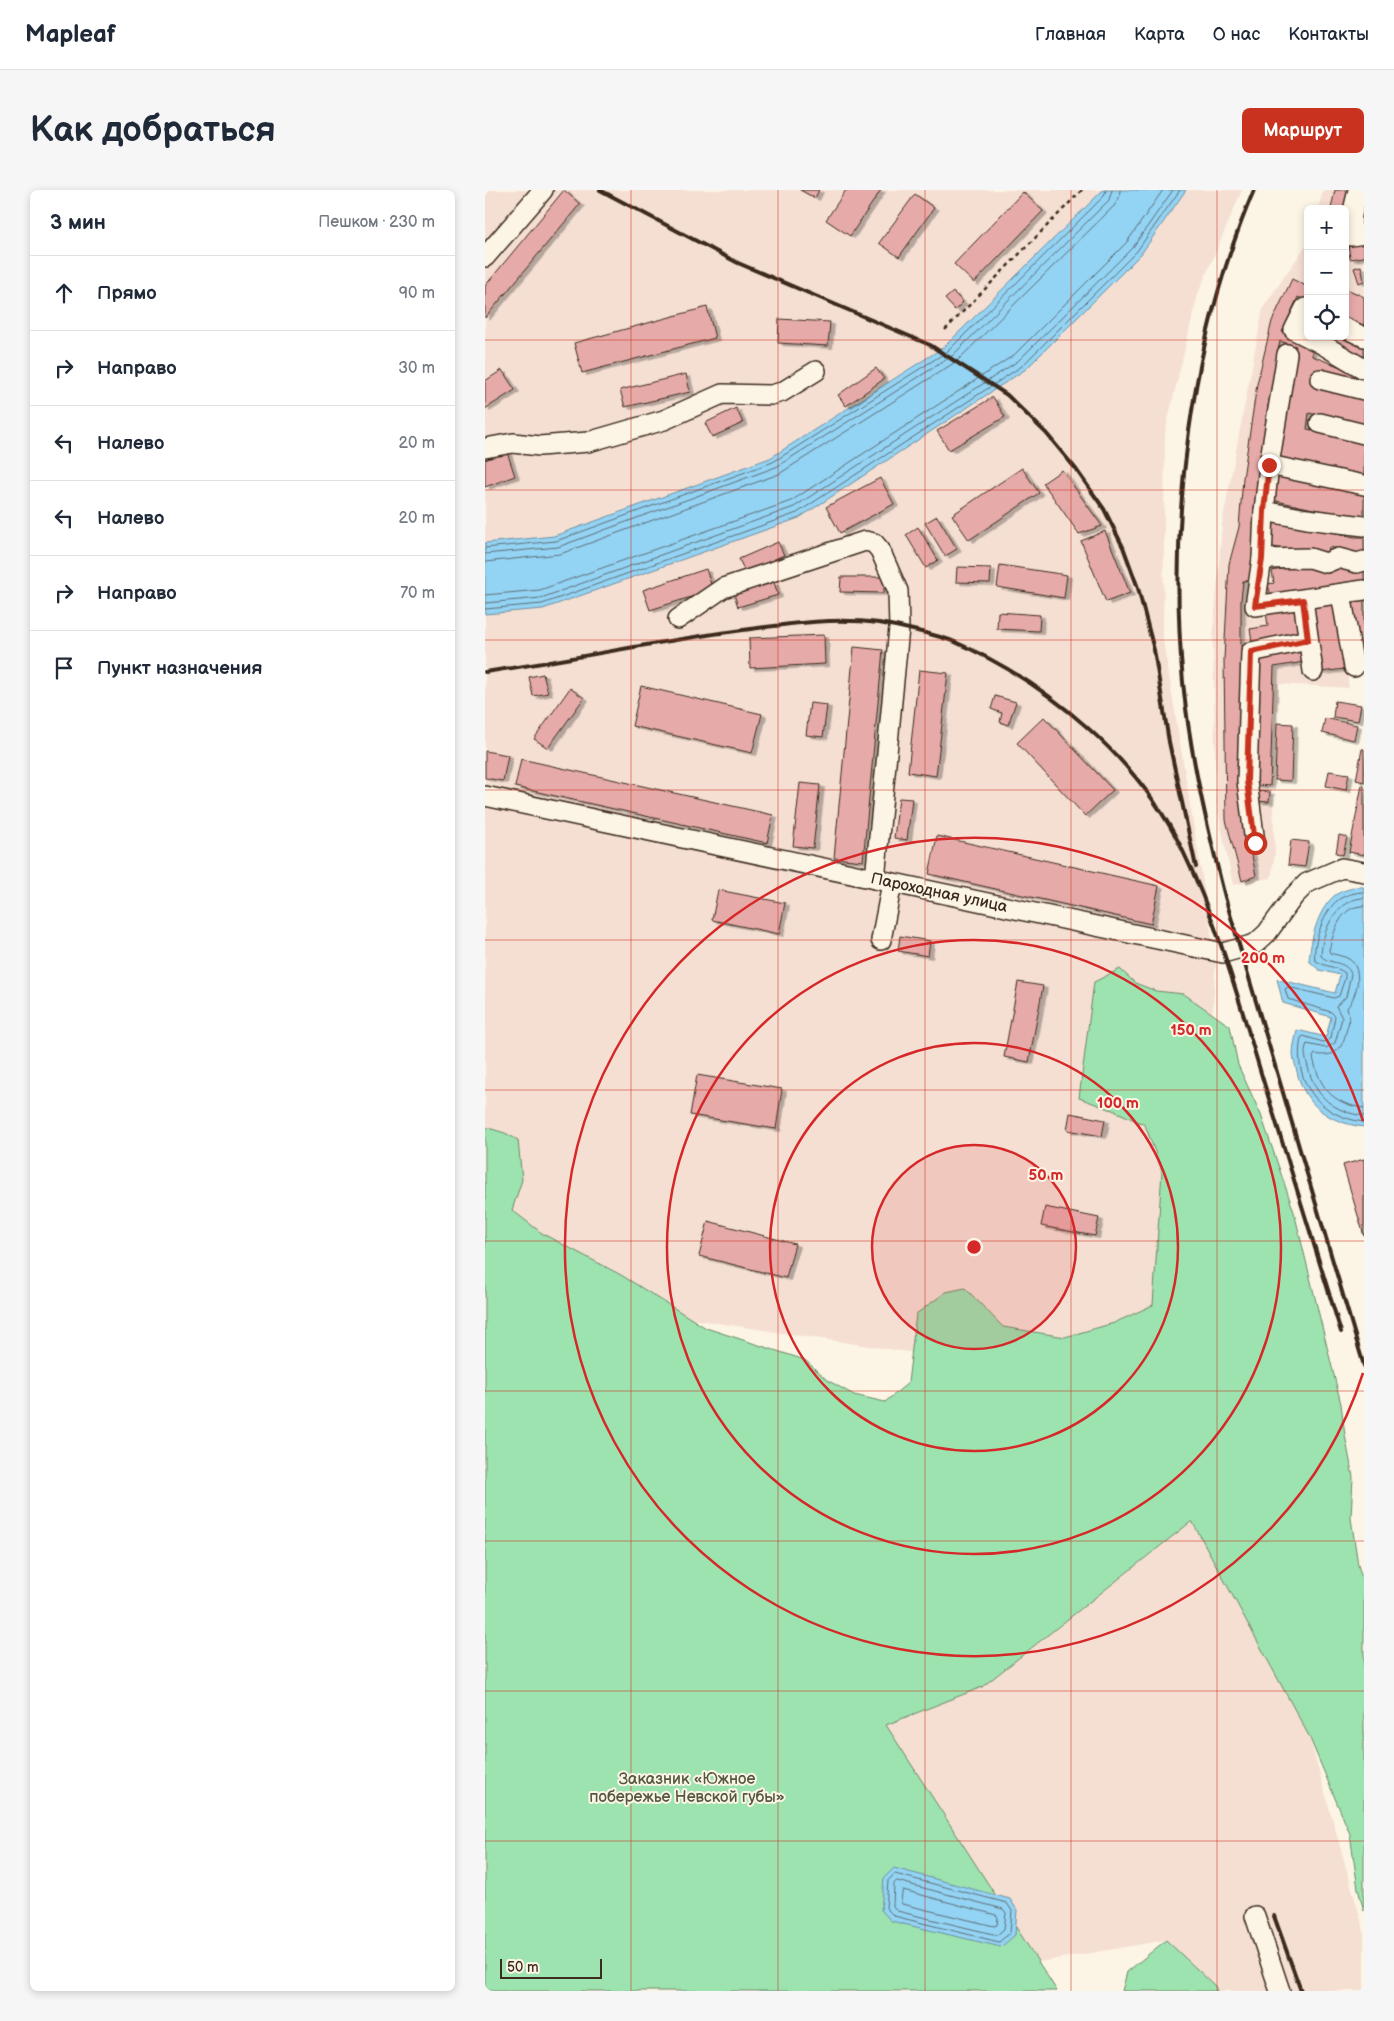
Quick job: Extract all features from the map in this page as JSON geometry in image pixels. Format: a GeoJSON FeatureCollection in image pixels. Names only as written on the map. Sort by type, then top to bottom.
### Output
{"type":"FeatureCollection","features":[{"type":"Feature","properties":{"kind":"street"},"geometry":{"type":"LineString","coordinates":[[485,257],[543,190]]}},
{"type":"Feature","properties":{"kind":"street"},"geometry":{"type":"LineString","coordinates":[[1360,192],[1352,215],[1351,236],[1364,234]]}},
{"type":"Feature","properties":{"kind":"street"},"geometry":{"type":"LineString","coordinates":[[1304,310],[1294,330],[1304,335]]}},
{"type":"Feature","properties":{"kind":"street"},"geometry":{"type":"LineString","coordinates":[[1349,330],[1364,337]]}},
{"type":"Feature","properties":{"kind":"street"},"geometry":{"type":"LineString","coordinates":[[1314,340],[1364,369]]}},
{"type":"Feature","properties":{"kind":"street"},"geometry":{"type":"LineString","coordinates":[[1287,354],[1269,465],[1264,511],[1262,559],[1255,606],[1364,590]]}},
{"type":"Feature","properties":{"kind":"street"},"geometry":{"type":"LineString","coordinates":[[485,448],[513,443],[540,446],[588,442],[664,420],[722,394],[771,395],[782,392],[816,371]]}},
{"type":"Feature","properties":{"kind":"street"},"geometry":{"type":"LineString","coordinates":[[1320,379],[1364,390]]}},
{"type":"Feature","properties":{"kind":"street"},"geometry":{"type":"LineString","coordinates":[[1319,422],[1364,434]]}},
{"type":"Feature","properties":{"kind":"street"},"geometry":{"type":"LineString","coordinates":[[1269,465],[1364,485]]}},
{"type":"Feature","properties":{"kind":"street"},"geometry":{"type":"LineString","coordinates":[[1264,511],[1307,519],[1364,526]]}},
{"type":"Feature","properties":{"kind":"street"},"geometry":{"type":"LineString","coordinates":[[678,619],[723,588],[865,541],[874,543],[880,550],[898,591],[899,628],[881,940]]}},
{"type":"Feature","properties":{"kind":"street"},"geometry":{"type":"LineString","coordinates":[[1262,559],[1310,558],[1326,563],[1338,558],[1357,563],[1364,562]]}},
{"type":"Feature","properties":{"kind":"street"},"geometry":{"type":"LineString","coordinates":[[1341,594],[1354,667]]}},
{"type":"Feature","properties":{"kind":"street"},"geometry":{"type":"LineString","coordinates":[[1303,600],[1313,671]]}},
{"type":"Feature","properties":{"kind":"street"},"geometry":{"type":"LineString","coordinates":[[1255,843],[1247,781],[1251,652],[1308,640]]}},
{"type":"Feature","properties":{"kind":"street","name":"Пароходная улица"},"geometry":{"type":"LineString","coordinates":[[485,796],[1223,953],[1255,944],[1267,933],[1293,896],[1307,882],[1342,868],[1364,872]]}},
{"type":"Feature","properties":{"kind":"street"},"geometry":{"type":"LineString","coordinates":[[1255,1916],[1280,1991]]}},
{"type":"Feature","properties":{"kind":"path"},"geometry":{"type":"LineString","coordinates":[[945,330],[1082,190]]}},
{"type":"Feature","properties":{"kind":"shaded area"},"geometry":{"type":"Polygon","coordinates":[[[485,190],[1103,190],[944,347],[770,458],[554,536],[485,543],[485,190]]]}},
{"type":"Feature","properties":{"kind":"shaded area"},"geometry":{"type":"Polygon","coordinates":[[[1186,190],[1242,190],[1198,294],[1165,432],[1163,639],[1216,962],[1186,1394],[485,1288],[485,614],[544,609],[1141,254],[1186,190]]]}},
{"type":"Feature","properties":{"kind":"shaded area"},"geometry":{"type":"Polygon","coordinates":[[[1323,190],[1364,190],[1364,582],[1337,587],[1349,688],[1279,684],[1272,784],[1275,853],[1271,878],[1233,885],[1216,802],[1213,638],[1222,524],[1263,308],[1304,248],[1304,340],[1349,340],[1349,205],[1319,205],[1323,190]]]}},
{"type":"Feature","properties":{"kind":"shaded area"},"geometry":{"type":"Polygon","coordinates":[[[1193,1521],[1309,1736],[1364,1931],[1364,1991],[1217,1991],[1215,1986],[1166,1940],[1022,1965],[872,1731],[982,1687],[1193,1521]]]}},
{"type":"Feature","properties":{"kind":"green space","name":"Заказник «Южное побережье Невской губы»"},"geometry":{"type":"Polygon","coordinates":[[[1120,969],[1135,983],[1156,991],[1184,994],[1230,1026],[1238,1065],[1261,1115],[1294,1212],[1341,1404],[1353,1477],[1351,1518],[1358,1565],[1364,1585],[1364,1911],[1358,1889],[1350,1834],[1309,1736],[1192,1521],[982,1687],[886,1725],[1057,1991],[485,1991],[485,1127],[505,1133],[518,1140],[522,1180],[512,1210],[543,1234],[621,1275],[706,1328],[805,1360],[827,1380],[854,1395],[885,1402],[908,1383],[916,1314],[946,1292],[965,1288],[1003,1327],[1065,1337],[1114,1323],[1153,1305],[1162,1171],[1145,1125],[1115,1111],[1079,1098],[1094,982],[1120,969]]]}},
{"type":"Feature","properties":{"kind":"green space"},"geometry":{"type":"Polygon","coordinates":[[[1166,1940],[1215,1986],[1217,1991],[1122,1991],[1127,1972],[1166,1940]]]}},
{"type":"Feature","properties":{"kind":"water"},"geometry":{"type":"Polygon","coordinates":[[[1103,190],[1186,190],[1141,254],[1026,369],[799,518],[543,609],[485,614],[485,543],[554,536],[770,458],[944,347],[1103,190]]]}},
{"type":"Feature","properties":{"kind":"water"},"geometry":{"type":"Polygon","coordinates":[[[1356,887],[1364,887],[1364,1127],[1330,1117],[1321,1111],[1306,1094],[1297,1072],[1293,1055],[1297,1030],[1326,1037],[1331,1017],[1283,1003],[1277,979],[1335,993],[1340,975],[1319,970],[1309,961],[1311,944],[1319,917],[1328,902],[1339,893],[1356,887]]]}},
{"type":"Feature","properties":{"kind":"water"},"geometry":{"type":"Polygon","coordinates":[[[894,1868],[1010,1899],[1017,1910],[1015,1935],[1001,1947],[891,1921],[881,1910],[884,1878],[894,1868]]]}},
{"type":"Feature","properties":{"kind":"building"},"geometry":{"type":"Polygon","coordinates":[[[564,190],[580,204],[485,318],[485,286],[564,190]]]}},
{"type":"Feature","properties":{"kind":"building"},"geometry":{"type":"Polygon","coordinates":[[[800,190],[819,190],[815,198],[800,190]]]}},
{"type":"Feature","properties":{"kind":"building"},"geometry":{"type":"Polygon","coordinates":[[[846,190],[881,190],[850,236],[826,220],[846,190]]]}},
{"type":"Feature","properties":{"kind":"building"},"geometry":{"type":"Polygon","coordinates":[[[1335,190],[1349,190],[1346,205],[1332,205],[1335,190]]]}},
{"type":"Feature","properties":{"kind":"building"},"geometry":{"type":"Polygon","coordinates":[[[1023,192],[1043,211],[974,283],[954,264],[1023,192]]]}},
{"type":"Feature","properties":{"kind":"building"},"geometry":{"type":"Polygon","coordinates":[[[915,194],[934,208],[899,257],[879,243],[915,194]]]}},
{"type":"Feature","properties":{"kind":"building"},"geometry":{"type":"Polygon","coordinates":[[[1364,213],[1364,228],[1356,230],[1353,215],[1364,213]]]}},
{"type":"Feature","properties":{"kind":"building"},"geometry":{"type":"Polygon","coordinates":[[[1364,240],[1364,257],[1350,259],[1349,243],[1364,240]]]}},
{"type":"Feature","properties":{"kind":"building"},"geometry":{"type":"Polygon","coordinates":[[[1361,266],[1364,281],[1359,283],[1354,268],[1361,266]]]}},
{"type":"Feature","properties":{"kind":"building"},"geometry":{"type":"Polygon","coordinates":[[[1292,279],[1304,285],[1304,300],[1298,297],[1282,332],[1312,343],[1312,356],[1364,376],[1364,382],[1314,373],[1311,383],[1364,395],[1364,426],[1309,413],[1307,429],[1364,441],[1364,477],[1275,459],[1296,346],[1280,341],[1266,417],[1251,580],[1243,581],[1241,600],[1241,713],[1245,820],[1256,876],[1242,881],[1226,820],[1224,659],[1229,564],[1239,527],[1243,478],[1257,384],[1272,321],[1292,279]]]}},
{"type":"Feature","properties":{"kind":"building"},"geometry":{"type":"Polygon","coordinates":[[[1349,290],[1364,297],[1364,330],[1349,323],[1349,290]]]}},
{"type":"Feature","properties":{"kind":"building"},"geometry":{"type":"Polygon","coordinates":[[[953,292],[963,302],[955,310],[945,299],[953,292]]]}},
{"type":"Feature","properties":{"kind":"building"},"geometry":{"type":"Polygon","coordinates":[[[707,307],[715,338],[582,373],[574,343],[707,307]]]}},
{"type":"Feature","properties":{"kind":"building"},"geometry":{"type":"Polygon","coordinates":[[[779,319],[830,322],[828,346],[778,343],[779,319]]]}},
{"type":"Feature","properties":{"kind":"building"},"geometry":{"type":"Polygon","coordinates":[[[1349,337],[1364,341],[1364,360],[1329,340],[1349,340],[1349,337]]]}},
{"type":"Feature","properties":{"kind":"building"},"geometry":{"type":"Polygon","coordinates":[[[876,368],[884,379],[846,406],[838,395],[876,368]]]}},
{"type":"Feature","properties":{"kind":"building"},"geometry":{"type":"Polygon","coordinates":[[[502,370],[515,390],[485,409],[485,381],[502,370]]]}},
{"type":"Feature","properties":{"kind":"building"},"geometry":{"type":"Polygon","coordinates":[[[686,374],[690,392],[625,407],[620,390],[686,374]]]}},
{"type":"Feature","properties":{"kind":"building"},"geometry":{"type":"Polygon","coordinates":[[[993,397],[1005,417],[949,450],[937,431],[993,397]]]}},
{"type":"Feature","properties":{"kind":"building"},"geometry":{"type":"Polygon","coordinates":[[[736,408],[743,423],[712,437],[705,423],[736,408]]]}},
{"type":"Feature","properties":{"kind":"building"},"geometry":{"type":"Polygon","coordinates":[[[507,452],[515,476],[485,487],[485,460],[507,452]]]}},
{"type":"Feature","properties":{"kind":"building"},"geometry":{"type":"Polygon","coordinates":[[[1022,468],[1039,493],[969,540],[952,515],[1022,468]]]}},
{"type":"Feature","properties":{"kind":"building"},"geometry":{"type":"Polygon","coordinates":[[[1062,470],[1102,526],[1079,534],[1043,483],[1062,470]]]}},
{"type":"Feature","properties":{"kind":"building"},"geometry":{"type":"Polygon","coordinates":[[[1277,474],[1364,493],[1364,520],[1272,500],[1277,474]]]}},
{"type":"Feature","properties":{"kind":"building"},"geometry":{"type":"Polygon","coordinates":[[[880,478],[894,504],[840,533],[826,507],[880,478]]]}},
{"type":"Feature","properties":{"kind":"building"},"geometry":{"type":"Polygon","coordinates":[[[937,516],[957,549],[945,556],[925,523],[937,516]]]}},
{"type":"Feature","properties":{"kind":"building"},"geometry":{"type":"Polygon","coordinates":[[[1275,519],[1354,537],[1364,537],[1364,554],[1341,556],[1343,550],[1329,547],[1326,558],[1269,546],[1275,519]]]}},
{"type":"Feature","properties":{"kind":"building"},"geometry":{"type":"Polygon","coordinates":[[[918,527],[938,560],[926,568],[906,535],[918,527]]]}},
{"type":"Feature","properties":{"kind":"building"},"geometry":{"type":"Polygon","coordinates":[[[1105,531],[1130,593],[1106,602],[1081,541],[1105,531]]]}},
{"type":"Feature","properties":{"kind":"building"},"geometry":{"type":"Polygon","coordinates":[[[778,542],[784,555],[745,572],[739,559],[778,542]]]}},
{"type":"Feature","properties":{"kind":"building"},"geometry":{"type":"Polygon","coordinates":[[[1317,562],[1364,568],[1364,580],[1271,598],[1268,584],[1274,583],[1272,571],[1317,562]]]}},
{"type":"Feature","properties":{"kind":"building"},"geometry":{"type":"Polygon","coordinates":[[[1000,565],[1067,575],[1064,598],[997,587],[1000,565]]]}},
{"type":"Feature","properties":{"kind":"building"},"geometry":{"type":"Polygon","coordinates":[[[957,567],[991,568],[990,583],[956,582],[957,567]]]}},
{"type":"Feature","properties":{"kind":"building"},"geometry":{"type":"Polygon","coordinates":[[[706,569],[713,590],[650,610],[643,590],[706,569]]]}},
{"type":"Feature","properties":{"kind":"building"},"geometry":{"type":"Polygon","coordinates":[[[841,577],[884,577],[884,593],[840,592],[841,577]]]}},
{"type":"Feature","properties":{"kind":"building"},"geometry":{"type":"Polygon","coordinates":[[[774,582],[778,595],[738,607],[734,594],[774,582]]]}},
{"type":"Feature","properties":{"kind":"building"},"geometry":{"type":"Polygon","coordinates":[[[1364,595],[1364,668],[1360,668],[1350,597],[1364,595]]]}},
{"type":"Feature","properties":{"kind":"building"},"geometry":{"type":"Polygon","coordinates":[[[1335,600],[1345,669],[1320,672],[1310,603],[1335,600]]]}},
{"type":"Feature","properties":{"kind":"building"},"geometry":{"type":"Polygon","coordinates":[[[1299,606],[1304,633],[1252,642],[1250,629],[1268,626],[1266,612],[1299,606]]]}},
{"type":"Feature","properties":{"kind":"building"},"geometry":{"type":"Polygon","coordinates":[[[998,612],[1040,615],[1039,631],[997,629],[998,612]]]}},
{"type":"Feature","properties":{"kind":"building"},"geometry":{"type":"Polygon","coordinates":[[[824,635],[825,664],[750,668],[749,638],[824,635]]]}},
{"type":"Feature","properties":{"kind":"building"},"geometry":{"type":"Polygon","coordinates":[[[854,647],[883,650],[863,861],[834,858],[854,647]]]}},
{"type":"Feature","properties":{"kind":"building"},"geometry":{"type":"Polygon","coordinates":[[[1305,649],[1304,662],[1274,667],[1270,786],[1255,785],[1258,655],[1305,649]]]}},
{"type":"Feature","properties":{"kind":"building"},"geometry":{"type":"Polygon","coordinates":[[[919,670],[948,673],[936,776],[908,772],[919,670]]]}},
{"type":"Feature","properties":{"kind":"building"},"geometry":{"type":"Polygon","coordinates":[[[543,674],[548,693],[533,696],[529,677],[543,674]]]}},
{"type":"Feature","properties":{"kind":"building"},"geometry":{"type":"Polygon","coordinates":[[[641,686],[762,714],[752,753],[632,726],[641,686]]]}},
{"type":"Feature","properties":{"kind":"building"},"geometry":{"type":"Polygon","coordinates":[[[570,688],[584,698],[548,748],[534,739],[570,688]]]}},
{"type":"Feature","properties":{"kind":"building"},"geometry":{"type":"Polygon","coordinates":[[[995,696],[1016,702],[1008,725],[1000,722],[1002,713],[991,709],[995,696]]]}},
{"type":"Feature","properties":{"kind":"building"},"geometry":{"type":"Polygon","coordinates":[[[1335,701],[1361,705],[1358,721],[1333,717],[1335,701]]]}},
{"type":"Feature","properties":{"kind":"building"},"geometry":{"type":"Polygon","coordinates":[[[810,703],[827,705],[823,737],[806,735],[810,703]]]}},
{"type":"Feature","properties":{"kind":"building"},"geometry":{"type":"Polygon","coordinates":[[[1044,717],[1113,790],[1085,816],[1017,743],[1044,717]]]}},
{"type":"Feature","properties":{"kind":"building"},"geometry":{"type":"Polygon","coordinates":[[[1325,718],[1357,725],[1354,740],[1322,733],[1325,718]]]}},
{"type":"Feature","properties":{"kind":"building"},"geometry":{"type":"Polygon","coordinates":[[[1277,723],[1293,724],[1291,781],[1275,780],[1277,723]]]}},
{"type":"Feature","properties":{"kind":"building"},"geometry":{"type":"Polygon","coordinates":[[[1362,749],[1364,749],[1364,782],[1356,780],[1362,749]]]}},
{"type":"Feature","properties":{"kind":"building"},"geometry":{"type":"Polygon","coordinates":[[[485,751],[508,755],[503,781],[485,778],[485,751]]]}},
{"type":"Feature","properties":{"kind":"building"},"geometry":{"type":"Polygon","coordinates":[[[521,759],[773,815],[767,843],[515,787],[521,759]]]}},
{"type":"Feature","properties":{"kind":"building"},"geometry":{"type":"Polygon","coordinates":[[[1329,771],[1349,774],[1346,790],[1326,786],[1329,771]]]}},
{"type":"Feature","properties":{"kind":"building"},"geometry":{"type":"Polygon","coordinates":[[[800,783],[820,785],[813,848],[793,846],[800,783]]]}},
{"type":"Feature","properties":{"kind":"building"},"geometry":{"type":"Polygon","coordinates":[[[1362,785],[1364,786],[1364,855],[1349,852],[1362,785]]]}},
{"type":"Feature","properties":{"kind":"building"},"geometry":{"type":"Polygon","coordinates":[[[1257,791],[1270,792],[1269,802],[1256,801],[1257,791]]]}},
{"type":"Feature","properties":{"kind":"building"},"geometry":{"type":"Polygon","coordinates":[[[899,798],[912,799],[907,840],[894,838],[899,798]]]}},
{"type":"Feature","properties":{"kind":"building"},"geometry":{"type":"Polygon","coordinates":[[[1339,835],[1347,837],[1343,855],[1336,853],[1339,835]]]}},
{"type":"Feature","properties":{"kind":"building"},"geometry":{"type":"Polygon","coordinates":[[[937,836],[1159,886],[1151,924],[929,874],[937,836]]]}},
{"type":"Feature","properties":{"kind":"building"},"geometry":{"type":"Polygon","coordinates":[[[1291,840],[1309,842],[1305,867],[1288,865],[1291,840]]]}},
{"type":"Feature","properties":{"kind":"building"},"geometry":{"type":"Polygon","coordinates":[[[718,890],[785,903],[779,934],[712,920],[718,890]]]}},
{"type":"Feature","properties":{"kind":"building"},"geometry":{"type":"Polygon","coordinates":[[[900,936],[930,941],[928,956],[898,951],[900,936]]]}},
{"type":"Feature","properties":{"kind":"building"},"geometry":{"type":"Polygon","coordinates":[[[1018,982],[1043,986],[1029,1062],[1004,1057],[1018,982]]]}},
{"type":"Feature","properties":{"kind":"building"},"geometry":{"type":"Polygon","coordinates":[[[697,1075],[782,1089],[776,1129],[690,1115],[697,1075]]]}},
{"type":"Feature","properties":{"kind":"building"},"geometry":{"type":"Polygon","coordinates":[[[1070,1113],[1105,1120],[1102,1136],[1067,1130],[1070,1113]]]}},
{"type":"Feature","properties":{"kind":"building"},"geometry":{"type":"Polygon","coordinates":[[[1364,1159],[1364,1236],[1343,1165],[1364,1159]]]}},
{"type":"Feature","properties":{"kind":"building"},"geometry":{"type":"Polygon","coordinates":[[[1045,1207],[1099,1218],[1095,1236],[1041,1226],[1045,1207]]]}},
{"type":"Feature","properties":{"kind":"building"},"geometry":{"type":"Polygon","coordinates":[[[708,1221],[795,1244],[786,1278],[699,1256],[708,1221]]]}},
{"type":"Feature","properties":{"kind":"railway"},"geometry":{"type":"LineString","coordinates":[[600,190],[738,263],[930,345],[1007,395],[1046,433],[1075,468],[1104,509],[1123,547],[1138,588],[1154,650],[1169,742],[1196,867]]}},
{"type":"Feature","properties":{"kind":"railway"},"geometry":{"type":"LineString","coordinates":[[1254,190],[1232,248],[1214,308],[1199,369],[1189,432],[1182,495],[1179,558],[1179,621],[1183,682],[1195,763],[1225,897],[1364,1366]]}},
{"type":"Feature","properties":{"kind":"railway"},"geometry":{"type":"LineString","coordinates":[[485,672],[710,634],[811,622],[862,621],[906,628],[955,642],[1023,678],[1055,701],[1086,726],[1115,754],[1141,784],[1163,816],[1195,877],[1227,964],[1341,1332]]}},
{"type":"Feature","properties":{"kind":"railway"},"geometry":{"type":"LineString","coordinates":[[1274,1916],[1301,1991]]}},
{"type":"Feature","properties":{"kind":"route"},"geometry":{"type":"LineString","coordinates":[[1255,843],[1247,781],[1251,652],[1308,640],[1303,600],[1255,606],[1262,559],[1264,511],[1269,465]]}}]}
